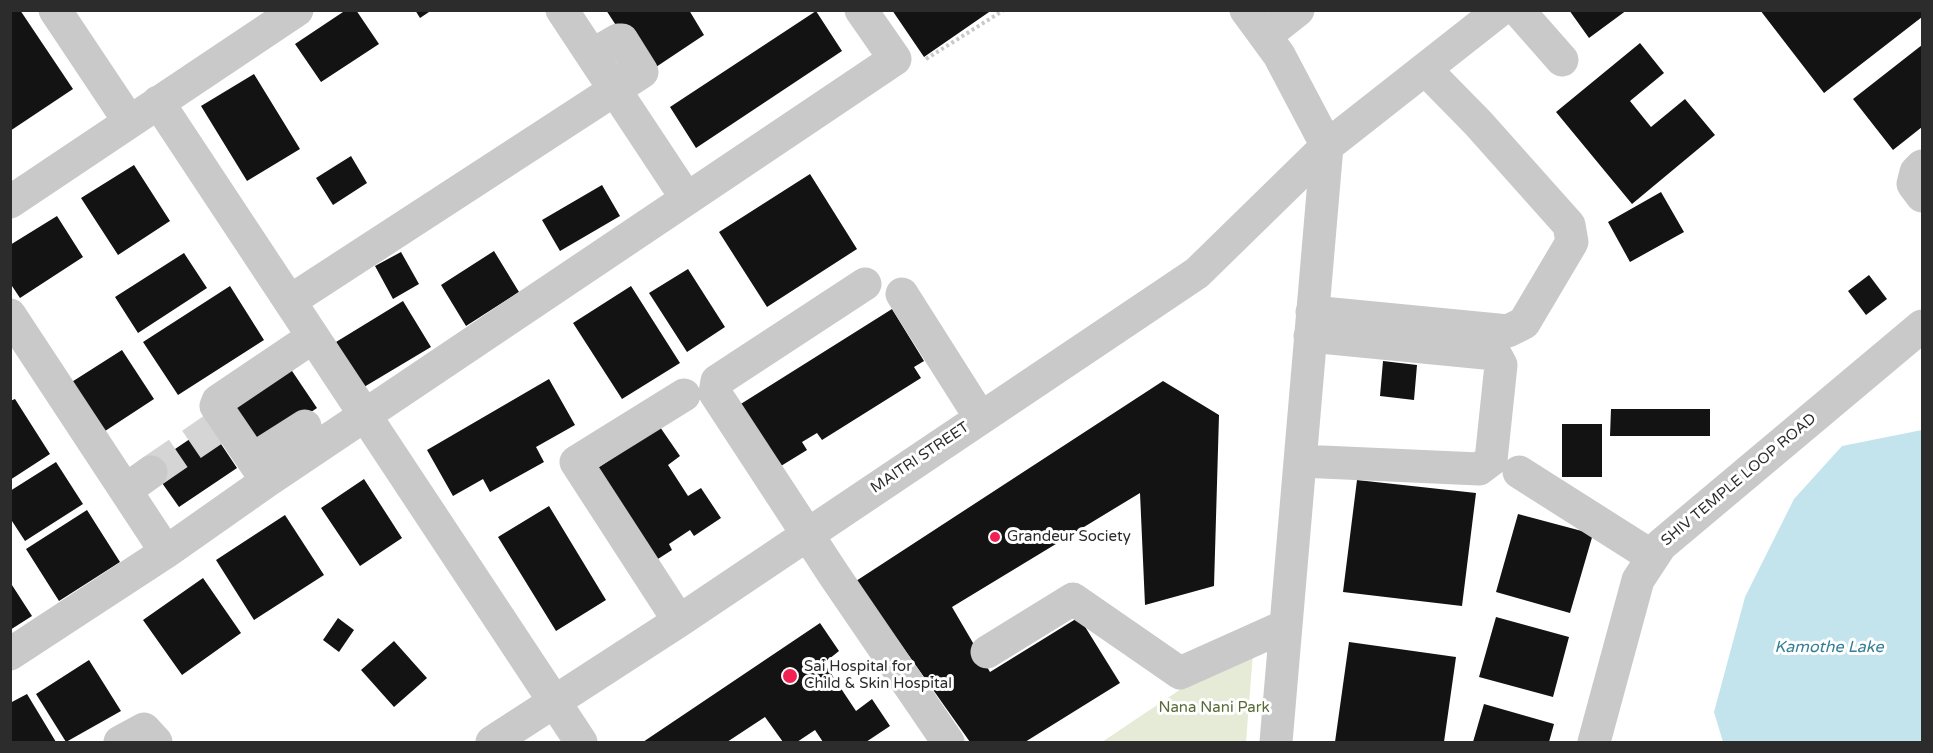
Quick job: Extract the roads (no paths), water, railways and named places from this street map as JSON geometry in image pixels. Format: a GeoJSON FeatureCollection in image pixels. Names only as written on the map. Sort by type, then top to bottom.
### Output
{"type":"FeatureCollection","features":[{"type":"Feature","properties":{"kind":"street"},"geometry":{"type":"LineString","coordinates":[[55,10],[129,121]]}},
{"type":"Feature","properties":{"kind":"street"},"geometry":{"type":"LineString","coordinates":[[10,202],[297,10]]}},
{"type":"Feature","properties":{"kind":"street"},"geometry":{"type":"LineString","coordinates":[[562,10],[687,199]]}},
{"type":"Feature","properties":{"kind":"street"},"geometry":{"type":"LineString","coordinates":[[259,476],[365,415],[895,60],[861,10]]}},
{"type":"Feature","properties":{"kind":"street"},"geometry":{"type":"LineString","coordinates":[[1276,742],[1327,146],[1279,55],[1256,23],[1298,10]]}},
{"type":"Feature","properties":{"kind":"street","name":"MAITRI STREET"},"geometry":{"type":"LineString","coordinates":[[492,742],[679,621],[1197,273],[1327,146],[1500,10]]}},
{"type":"Feature","properties":{"kind":"street"},"geometry":{"type":"LineString","coordinates":[[1518,10],[1562,60]]}},
{"type":"Feature","properties":{"kind":"street"},"geometry":{"type":"LineString","coordinates":[[1311,324],[1508,332],[1524,323],[1572,243],[1569,225],[1478,123],[1425,69]]}},
{"type":"Feature","properties":{"kind":"street"},"geometry":{"type":"LineString","coordinates":[[290,301],[615,90]]}},
{"type":"Feature","properties":{"kind":"street"},"geometry":{"type":"LineString","coordinates":[[158,102],[581,742]]}},
{"type":"Feature","properties":{"kind":"street"},"geometry":{"type":"LineString","coordinates":[[1923,166],[1916,172],[1913,184],[1923,196]]}},
{"type":"Feature","properties":{"kind":"street"},"geometry":{"type":"LineString","coordinates":[[865,284],[717,381],[715,393],[948,742]]}},
{"type":"Feature","properties":{"kind":"street"},"geometry":{"type":"LineString","coordinates":[[902,294],[980,417]]}},
{"type":"Feature","properties":{"kind":"street"},"geometry":{"type":"LineString","coordinates":[[10,315],[139,481],[166,552]]}},
{"type":"Feature","properties":{"kind":"street"},"geometry":{"type":"LineString","coordinates":[[1300,461],[1479,470],[1491,460],[1501,365],[1495,354],[1311,324]]}},
{"type":"Feature","properties":{"kind":"street","name":"SHIV TEMPLE LOOP ROAD"},"geometry":{"type":"LineString","coordinates":[[1594,742],[1638,580],[1661,545],[1923,326]]}},
{"type":"Feature","properties":{"kind":"street"},"geometry":{"type":"LineString","coordinates":[[259,476],[216,406],[218,401],[313,337]]}},
{"type":"Feature","properties":{"kind":"street"},"geometry":{"type":"LineString","coordinates":[[679,621],[576,462],[684,395]]}},
{"type":"Feature","properties":{"kind":"street"},"geometry":{"type":"LineString","coordinates":[[10,654],[166,552],[259,476],[305,426]]}},
{"type":"Feature","properties":{"kind":"street"},"geometry":{"type":"LineString","coordinates":[[214,429],[259,476]]}},
{"type":"Feature","properties":{"kind":"street"},"geometry":{"type":"LineString","coordinates":[[1519,472],[1653,557]]}},
{"type":"Feature","properties":{"kind":"street"},"geometry":{"type":"LineString","coordinates":[[987,652],[1073,599],[1180,673],[1286,626]]}},
{"type":"Feature","properties":{"kind":"street"},"geometry":{"type":"LineString","coordinates":[[120,742],[144,729],[156,742]]}},
{"type":"Feature","properties":{"kind":"water","name":"Kamothe Lake"},"geometry":{"type":"Polygon","coordinates":[[[1922,430],[1922,742],[1723,742],[1714,712],[1745,597],[1794,499],[1842,446],[1922,430]]]}},
{"type":"Feature","properties":{"kind":"tunnel"},"geometry":{"type":"LineString","coordinates":[[151,472],[214,429]]}},
{"type":"Feature","properties":{"kind":"place","name":"Grandeur Society"},"geometry":{"type":"Point","coordinates":[995,537]}},
{"type":"Feature","properties":{"kind":"place","name":"Sai Hospital for Child & Skin Hospital"},"geometry":{"type":"Point","coordinates":[790,676]}},
{"type":"Feature","properties":{"kind":"park label","name":"Nana Nani Park"},"geometry":{"type":"Point","coordinates":[1214,708]}}]}
